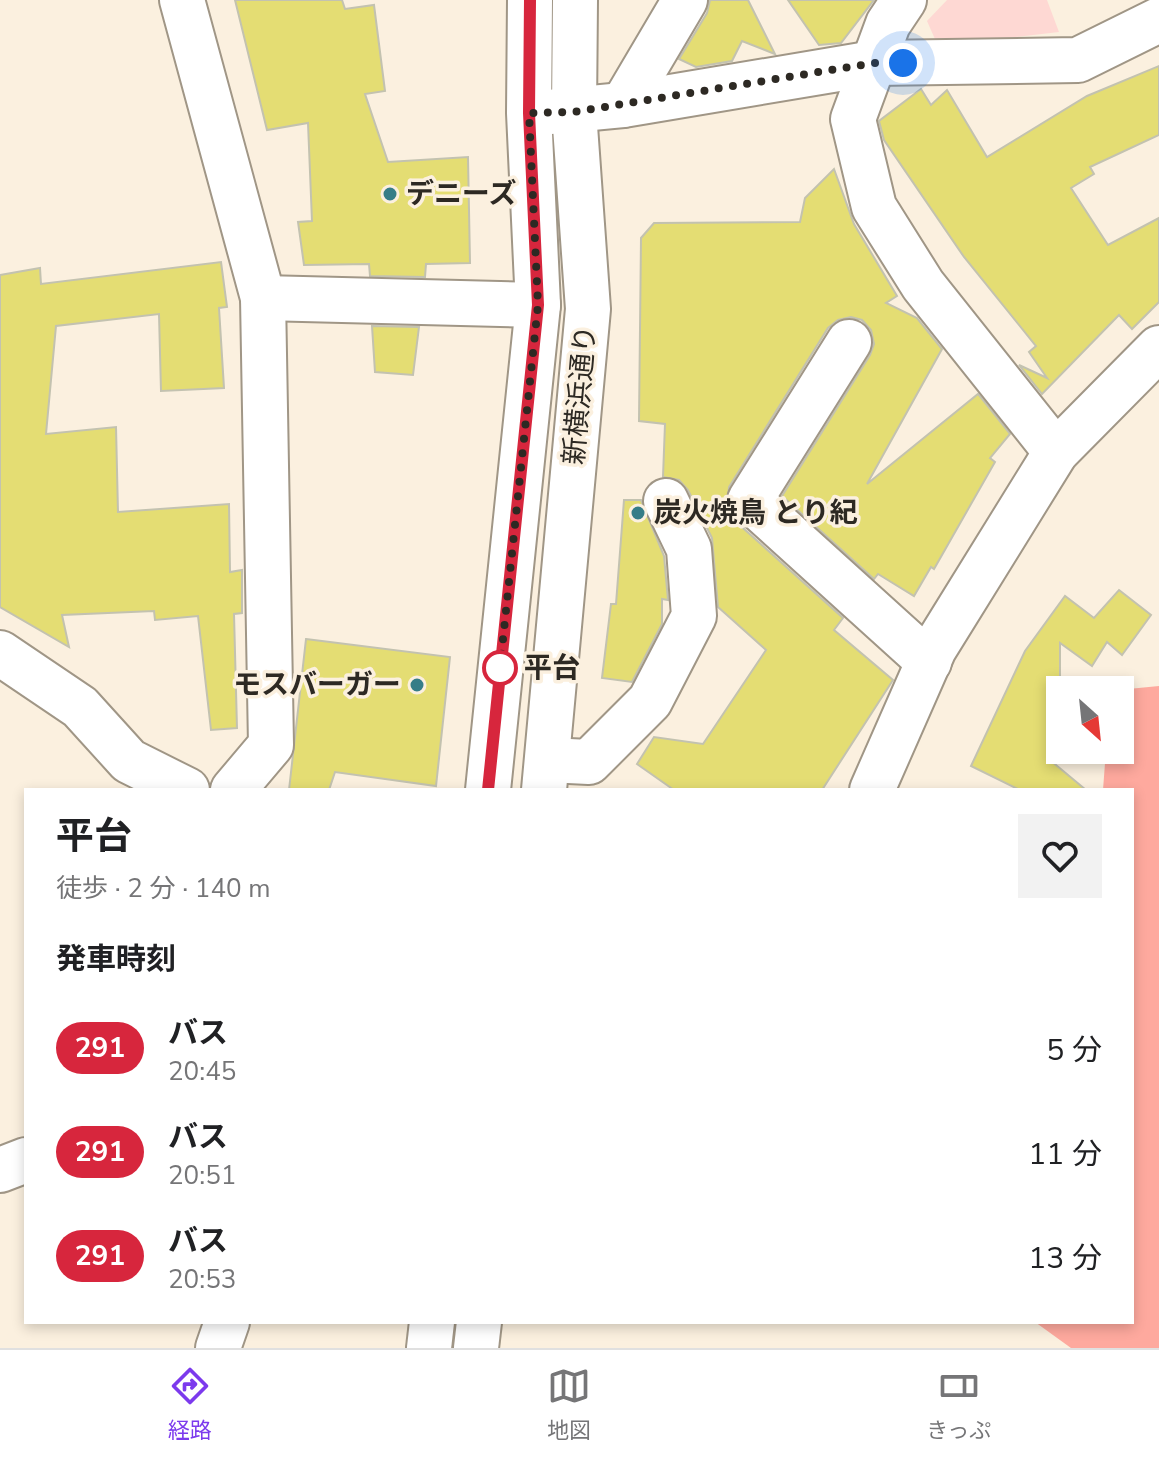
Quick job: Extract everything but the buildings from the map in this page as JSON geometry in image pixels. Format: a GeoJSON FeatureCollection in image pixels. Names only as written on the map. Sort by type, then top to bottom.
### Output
{"type":"FeatureCollection","features":[{"type":"Feature","properties":{"kind":"street"},"geometry":{"type":"LineString","coordinates":[[182,0],[263,298],[271,745],[235,788]]}},
{"type":"Feature","properties":{"kind":"street","name":"新横浜通り"},"geometry":{"type":"LineString","coordinates":[[488,788],[538,305],[529,113],[530,0]]}},
{"type":"Feature","properties":{"kind":"street","name":"新横浜通り"},"geometry":{"type":"LineString","coordinates":[[546,775],[588,309],[574,112],[575,0]]}},
{"type":"Feature","properties":{"kind":"street"},"geometry":{"type":"LineString","coordinates":[[623,105],[685,0]]}},
{"type":"Feature","properties":{"kind":"street"},"geometry":{"type":"LineString","coordinates":[[904,0],[888,24],[853,119],[874,207],[923,285],[1056,452]]}},
{"type":"Feature","properties":{"kind":"street"},"geometry":{"type":"LineString","coordinates":[[529,113],[574,112],[623,105],[874,63],[1078,60],[1159,20]]}},
{"type":"Feature","properties":{"kind":"street"},"geometry":{"type":"LineString","coordinates":[[263,298],[538,305]]}},
{"type":"Feature","properties":{"kind":"street"},"geometry":{"type":"LineString","coordinates":[[849,342],[750,500],[929,662]]}},
{"type":"Feature","properties":{"kind":"street"},"geometry":{"type":"LineString","coordinates":[[873,788],[929,662],[1056,452],[1159,348]]}},
{"type":"Feature","properties":{"kind":"street"},"geometry":{"type":"LineString","coordinates":[[546,775],[589,762],[650,701],[694,616],[689,549],[666,501]]}},
{"type":"Feature","properties":{"kind":"street"},"geometry":{"type":"LineString","coordinates":[[0,653],[80,707],[129,761],[183,788]]}},
{"type":"Feature","properties":{"kind":"street"},"geometry":{"type":"LineString","coordinates":[[0,1170],[24,1161]]}},
{"type":"Feature","properties":{"kind":"street"},"geometry":{"type":"LineString","coordinates":[[218,1348],[226,1324]]}},
{"type":"Feature","properties":{"kind":"street"},"geometry":{"type":"LineString","coordinates":[[429,1348],[432,1324]]}},
{"type":"Feature","properties":{"kind":"street"},"geometry":{"type":"LineString","coordinates":[[476,1348],[479,1324]]}},
{"type":"Feature","properties":{"kind":"shaded area"},"geometry":{"type":"Polygon","coordinates":[[[947,0],[1047,0],[1059,32],[938,46],[927,21],[947,0]]]}},
{"type":"Feature","properties":{"kind":"shaded area"},"geometry":{"type":"Polygon","coordinates":[[[1159,686],[1159,1348],[1071,1348],[1038,1324],[1134,1324],[1134,788],[1103,788],[1105,764],[1134,764],[1134,688],[1159,686]]]}},
{"type":"Feature","properties":{"kind":"bus line","name":"291"},"geometry":{"type":"LineString","coordinates":[[488,788],[538,305],[529,113],[530,0]]}},
{"type":"Feature","properties":{"kind":"place","name":"デニーズ"},"geometry":{"type":"Point","coordinates":[390,194]}},
{"type":"Feature","properties":{"kind":"place","name":"炭火焼鳥 とり紀"},"geometry":{"type":"Point","coordinates":[638,513]}},
{"type":"Feature","properties":{"kind":"place","name":"平台"},"geometry":{"type":"Point","coordinates":[500,668]}},
{"type":"Feature","properties":{"kind":"place","name":"モスバーガー"},"geometry":{"type":"Point","coordinates":[417,685]}},
{"type":"Feature","properties":{"kind":"route"},"geometry":{"type":"LineString","coordinates":[[500,668],[538,305],[529,113],[574,112],[874,63],[903,63]]}}]}
